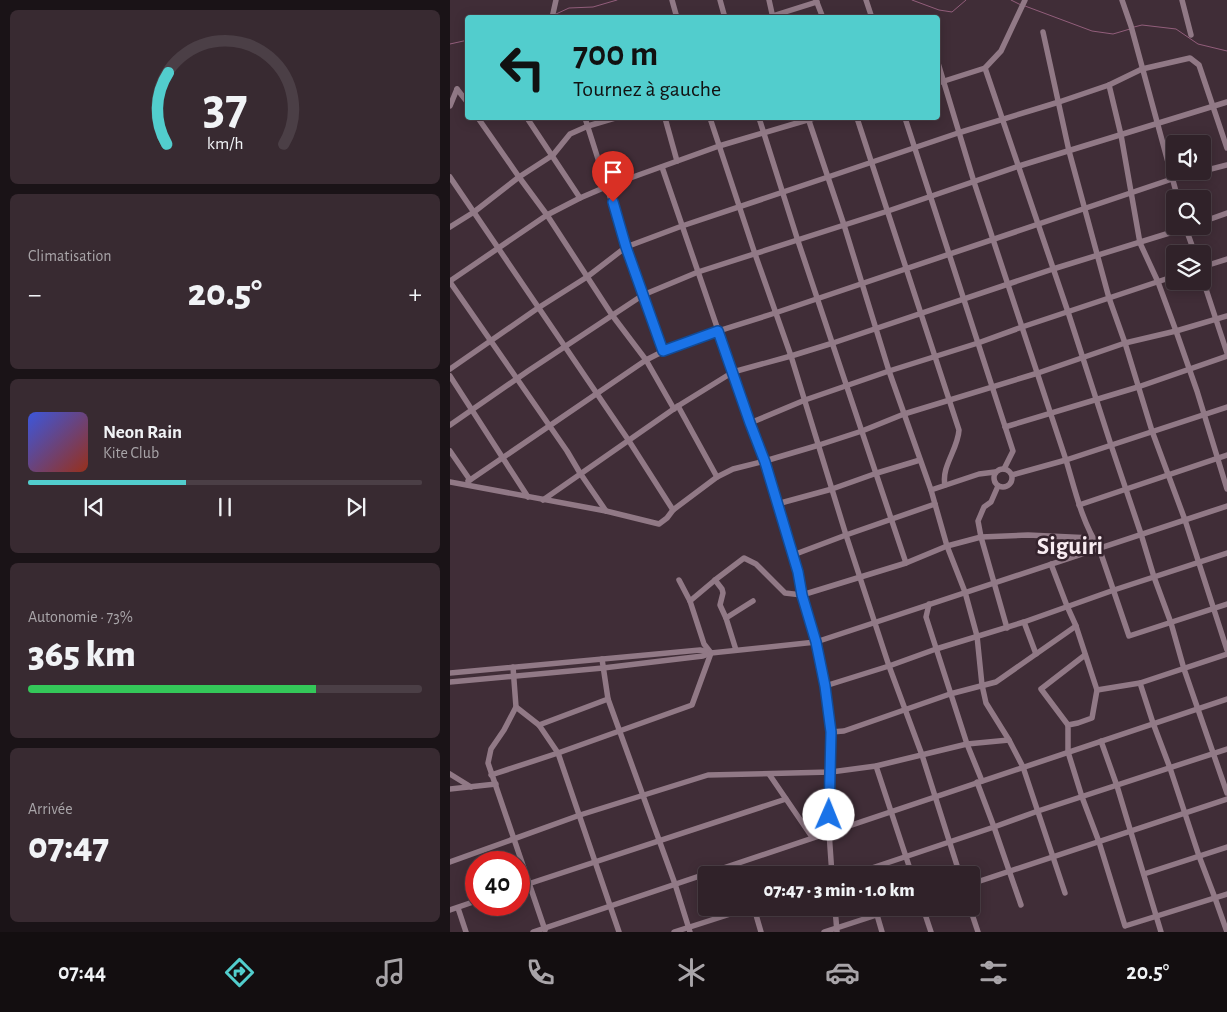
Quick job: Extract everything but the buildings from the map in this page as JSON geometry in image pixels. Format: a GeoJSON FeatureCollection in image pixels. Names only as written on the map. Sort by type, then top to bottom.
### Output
{"type":"FeatureCollection","features":[{"type":"Feature","properties":{"kind":"street"},"geometry":{"type":"LineString","coordinates":[[553,15],[556,0]]}},
{"type":"Feature","properties":{"kind":"street"},"geometry":{"type":"LineString","coordinates":[[672,0],[676,15]]}},
{"type":"Feature","properties":{"kind":"street"},"geometry":{"type":"LineString","coordinates":[[720,0],[724,15]]}},
{"type":"Feature","properties":{"kind":"street"},"geometry":{"type":"LineString","coordinates":[[768,0],[773,15]]}},
{"type":"Feature","properties":{"kind":"street"},"geometry":{"type":"LineString","coordinates":[[866,0],[871,15]]}},
{"type":"Feature","properties":{"kind":"street"},"geometry":{"type":"LineString","coordinates":[[1122,0],[1166,157]]}},
{"type":"Feature","properties":{"kind":"street"},"geometry":{"type":"LineString","coordinates":[[1182,0],[1191,35]]}},
{"type":"Feature","properties":{"kind":"street"},"geometry":{"type":"LineString","coordinates":[[776,15],[817,1],[822,15]]}},
{"type":"Feature","properties":{"kind":"street"},"geometry":{"type":"LineString","coordinates":[[1023,4],[1001,51],[985,68],[940,83],[1038,373],[1079,505],[1092,538],[1099,548],[1129,636],[1227,604]]}},
{"type":"Feature","properties":{"kind":"street"},"geometry":{"type":"LineString","coordinates":[[1043,32],[1069,150],[1109,298],[1152,431],[1185,520],[1227,650]]}},
{"type":"Feature","properties":{"kind":"street"},"geometry":{"type":"LineString","coordinates":[[450,369],[538,308],[587,277],[626,247],[739,206],[1109,85],[1142,69],[1190,58],[1199,65],[1227,148]]}},
{"type":"Feature","properties":{"kind":"street"},"geometry":{"type":"LineString","coordinates":[[985,68],[1142,534],[1154,577],[1171,623],[1197,708],[1227,793]]}},
{"type":"Feature","properties":{"kind":"street"},"geometry":{"type":"LineString","coordinates":[[1109,85],[1121,135],[1140,243],[1158,282],[1190,369],[1227,489]]}},
{"type":"Feature","properties":{"kind":"street"},"geometry":{"type":"LineString","coordinates":[[450,106],[457,89],[465,99]]}},
{"type":"Feature","properties":{"kind":"street"},"geometry":{"type":"LineString","coordinates":[[450,425],[517,378],[643,295],[698,272],[798,241],[1019,166],[1227,102]]}},
{"type":"Feature","properties":{"kind":"street"},"geometry":{"type":"LineString","coordinates":[[479,120],[547,215],[612,315],[646,360],[717,477]]}},
{"type":"Feature","properties":{"kind":"street"},"geometry":{"type":"LineString","coordinates":[[528,120],[580,198]]}},
{"type":"Feature","properties":{"kind":"street"},"geometry":{"type":"LineString","coordinates":[[586,120],[626,247],[663,351]]}},
{"type":"Feature","properties":{"kind":"street"},"geometry":{"type":"LineString","coordinates":[[450,227],[474,212],[519,177],[553,156],[570,134],[608,120]]}},
{"type":"Feature","properties":{"kind":"street"},"geometry":{"type":"LineString","coordinates":[[666,120],[677,161]]}},
{"type":"Feature","properties":{"kind":"street"},"geometry":{"type":"LineString","coordinates":[[711,120],[791,356],[859,576],[889,666],[922,755],[957,866]]}},
{"type":"Feature","properties":{"kind":"street"},"geometry":{"type":"LineString","coordinates":[[760,120],[798,241],[906,562]]}},
{"type":"Feature","properties":{"kind":"street"},"geometry":{"type":"LineString","coordinates":[[606,511],[580,473],[568,451],[450,281],[547,215],[580,198],[719,146],[803,120]]}},
{"type":"Feature","properties":{"kind":"street"},"geometry":{"type":"LineString","coordinates":[[811,120],[889,371],[965,592],[977,636],[982,685],[986,702],[1023,766],[1065,893]]}},
{"type":"Feature","properties":{"kind":"street"},"geometry":{"type":"LineString","coordinates":[[858,120],[959,430],[944,473],[943,480],[945,485]]}},
{"type":"Feature","properties":{"kind":"street"},"geometry":{"type":"LineString","coordinates":[[906,120],[1013,451],[1004,469]]}},
{"type":"Feature","properties":{"kind":"street"},"geometry":{"type":"LineString","coordinates":[[1211,169],[1227,165]]}},
{"type":"Feature","properties":{"kind":"street"},"geometry":{"type":"LineString","coordinates":[[662,167],[765,462],[798,572],[802,595],[816,642],[825,686],[831,732],[829,832],[831,866]]}},
{"type":"Feature","properties":{"kind":"street"},"geometry":{"type":"LineString","coordinates":[[450,177],[629,440],[673,510]]}},
{"type":"Feature","properties":{"kind":"street"},"geometry":{"type":"LineString","coordinates":[[467,482],[646,360],[663,351],[1169,180]]}},
{"type":"Feature","properties":{"kind":"street"},"geometry":{"type":"LineString","coordinates":[[1211,219],[1227,213]]}},
{"type":"Feature","properties":{"kind":"street"},"geometry":{"type":"LineString","coordinates":[[543,500],[580,473],[732,372],[833,343],[1097,254],[1166,234]]}},
{"type":"Feature","properties":{"kind":"street"},"geometry":{"type":"LineString","coordinates":[[1211,264],[1227,259]]}},
{"type":"Feature","properties":{"kind":"street"},"geometry":{"type":"LineString","coordinates":[[750,423],[847,385],[1166,279]]}},
{"type":"Feature","properties":{"kind":"street"},"geometry":{"type":"LineString","coordinates":[[1005,427],[1096,400],[1190,369],[1227,354],[1206,290]]}},
{"type":"Feature","properties":{"kind":"street"},"geometry":{"type":"LineString","coordinates":[[450,482],[467,482],[528,497],[606,511],[659,524],[673,510],[717,477],[733,469],[765,462],[819,445],[862,431],[904,414],[1038,373],[1083,357],[1227,316]]}},
{"type":"Feature","properties":{"kind":"street"},"geometry":{"type":"LineString","coordinates":[[450,376],[528,497]]}},
{"type":"Feature","properties":{"kind":"street"},"geometry":{"type":"LineString","coordinates":[[1012,475],[1066,460],[1227,407]]}},
{"type":"Feature","properties":{"kind":"street"},"geometry":{"type":"LineString","coordinates":[[450,451],[467,482]]}},
{"type":"Feature","properties":{"kind":"street"},"geometry":{"type":"LineString","coordinates":[[1079,505],[1227,455]]}},
{"type":"Feature","properties":{"kind":"street"},"geometry":{"type":"LineString","coordinates":[[777,504],[832,489],[920,460]]}},
{"type":"Feature","properties":{"kind":"street"},"geometry":{"type":"LineString","coordinates":[[931,490],[1001,469],[1009,471],[1012,475],[1012,482],[1001,488],[993,478],[995,472]]}},
{"type":"Feature","properties":{"kind":"street"},"geometry":{"type":"LineString","coordinates":[[998,486],[991,502],[984,507],[978,520],[981,537],[1007,628]]}},
{"type":"Feature","properties":{"kind":"street"},"geometry":{"type":"LineString","coordinates":[[792,555],[935,504]]}},
{"type":"Feature","properties":{"kind":"street"},"geometry":{"type":"LineString","coordinates":[[450,682],[603,668],[703,656],[711,653],[816,642],[1227,506]]}},
{"type":"Feature","properties":{"kind":"street"},"geometry":{"type":"LineString","coordinates":[[690,601],[744,558],[756,564],[785,593],[802,595],[906,562],[948,546],[981,537],[1028,535],[1092,538]]}},
{"type":"Feature","properties":{"kind":"street"},"geometry":{"type":"LineString","coordinates":[[825,686],[936,649],[1007,628],[1227,553]]}},
{"type":"Feature","properties":{"kind":"street"},"geometry":{"type":"LineString","coordinates":[[1052,564],[1076,626],[1097,690],[1092,718],[1068,725]]}},
{"type":"Feature","properties":{"kind":"street"},"geometry":{"type":"LineString","coordinates":[[679,580],[690,601],[704,644],[711,653]]}},
{"type":"Feature","properties":{"kind":"street"},"geometry":{"type":"LineString","coordinates":[[715,580],[722,589],[720,605],[736,650]]}},
{"type":"Feature","properties":{"kind":"street"},"geometry":{"type":"LineString","coordinates":[[726,618],[753,601]]}},
{"type":"Feature","properties":{"kind":"street"},"geometry":{"type":"LineString","coordinates":[[929,604],[926,617],[1021,905]]}},
{"type":"Feature","properties":{"kind":"street"},"geometry":{"type":"LineString","coordinates":[[915,609],[926,617]]}},
{"type":"Feature","properties":{"kind":"street"},"geometry":{"type":"LineString","coordinates":[[1024,622],[1036,654]]}},
{"type":"Feature","properties":{"kind":"street"},"geometry":{"type":"LineString","coordinates":[[831,732],[844,731],[950,694],[996,682],[1076,626]]}},
{"type":"Feature","properties":{"kind":"street"},"geometry":{"type":"LineString","coordinates":[[450,673],[700,650],[711,653]]}},
{"type":"Feature","properties":{"kind":"street"},"geometry":{"type":"LineString","coordinates":[[491,775],[692,705],[711,653]]}},
{"type":"Feature","properties":{"kind":"street"},"geometry":{"type":"LineString","coordinates":[[1085,654],[1041,689],[1068,725],[1068,752],[1125,926],[1227,894]]}},
{"type":"Feature","properties":{"kind":"street"},"geometry":{"type":"LineString","coordinates":[[1097,690],[1140,683],[1227,654]]}},
{"type":"Feature","properties":{"kind":"street"},"geometry":{"type":"LineString","coordinates":[[602,659],[608,699],[690,929]]}},
{"type":"Feature","properties":{"kind":"street"},"geometry":{"type":"LineString","coordinates":[[513,667],[516,707],[491,749],[488,763],[518,851]]}},
{"type":"Feature","properties":{"kind":"street"},"geometry":{"type":"LineString","coordinates":[[1140,683],[1227,932]]}},
{"type":"Feature","properties":{"kind":"street"},"geometry":{"type":"LineString","coordinates":[[539,725],[608,699]]}},
{"type":"Feature","properties":{"kind":"street"},"geometry":{"type":"LineString","coordinates":[[533,932],[545,930],[1023,766],[1227,699]]}},
{"type":"Feature","properties":{"kind":"street"},"geometry":{"type":"LineString","coordinates":[[516,707],[539,725],[558,753],[620,932]]}},
{"type":"Feature","properties":{"kind":"street"},"geometry":{"type":"LineString","coordinates":[[450,862],[580,815],[708,775],[831,772],[876,766],[967,744],[1009,740]]}},
{"type":"Feature","properties":{"kind":"street"},"geometry":{"type":"LineString","coordinates":[[1101,741],[1117,786],[1161,932]]}},
{"type":"Feature","properties":{"kind":"street"},"geometry":{"type":"LineString","coordinates":[[881,866],[1038,811],[1227,749]]}},
{"type":"Feature","properties":{"kind":"street"},"geometry":{"type":"LineString","coordinates":[[876,766],[909,866]]}},
{"type":"Feature","properties":{"kind":"street"},"geometry":{"type":"LineString","coordinates":[[450,774],[471,787]]}},
{"type":"Feature","properties":{"kind":"street"},"geometry":{"type":"LineString","coordinates":[[769,774],[812,838]]}},
{"type":"Feature","properties":{"kind":"street"},"geometry":{"type":"LineString","coordinates":[[450,788],[496,784]]}},
{"type":"Feature","properties":{"kind":"street"},"geometry":{"type":"LineString","coordinates":[[530,883],[786,799]]}},
{"type":"Feature","properties":{"kind":"street"},"geometry":{"type":"LineString","coordinates":[[980,881],[1227,799]]}},
{"type":"Feature","properties":{"kind":"street"},"geometry":{"type":"LineString","coordinates":[[1144,874],[1227,847]]}},
{"type":"Feature","properties":{"kind":"street"},"geometry":{"type":"LineString","coordinates":[[530,886],[545,930]]}},
{"type":"Feature","properties":{"kind":"street"},"geometry":{"type":"LineString","coordinates":[[450,910],[465,905]]}},
{"type":"Feature","properties":{"kind":"street"},"geometry":{"type":"LineString","coordinates":[[458,908],[466,932]]}},
{"type":"Feature","properties":{"kind":"street"},"geometry":{"type":"LineString","coordinates":[[674,932],[690,929],[727,916]]}},
{"type":"Feature","properties":{"kind":"street"},"geometry":{"type":"LineString","coordinates":[[756,916],[761,932]]}},
{"type":"Feature","properties":{"kind":"street"},"geometry":{"type":"LineString","coordinates":[[836,916],[837,930]]}},
{"type":"Feature","properties":{"kind":"street"},"geometry":{"type":"LineString","coordinates":[[824,932],[837,930],[872,916]]}},
{"type":"Feature","properties":{"kind":"street"},"geometry":{"type":"LineString","coordinates":[[878,916],[882,932]]}},
{"type":"Feature","properties":{"kind":"street"},"geometry":{"type":"LineString","coordinates":[[925,916],[931,932]]}},
{"type":"Feature","properties":{"kind":"street"},"geometry":{"type":"LineString","coordinates":[[973,916],[978,932]]}},
{"type":"Feature","properties":{"kind":"waterway"},"geometry":{"type":"LineString","coordinates":[[556,14],[569,8],[593,7],[617,0]]}},
{"type":"Feature","properties":{"kind":"waterway"},"geometry":{"type":"LineString","coordinates":[[912,0],[939,10],[952,12],[966,0]]}},
{"type":"Feature","properties":{"kind":"waterway"},"geometry":{"type":"LineString","coordinates":[[1011,0],[1021,5]]}},
{"type":"Feature","properties":{"kind":"waterway"},"geometry":{"type":"LineString","coordinates":[[1025,6],[1092,31],[1113,34],[1130,29]]}},
{"type":"Feature","properties":{"kind":"waterway"},"geometry":{"type":"LineString","coordinates":[[1134,27],[1142,25],[1176,29],[1198,44],[1227,51]]}},
{"type":"Feature","properties":{"kind":"waterway"},"geometry":{"type":"LineString","coordinates":[[450,44],[465,41]]}},
{"type":"Feature","properties":{"kind":"district","name":"Siguiri"},"geometry":{"type":"Point","coordinates":[1070,545]}},
{"type":"Feature","properties":{"kind":"route"},"geometry":{"type":"LineString","coordinates":[[613,202],[626,247],[663,351],[718,331],[765,462],[798,572],[825,686],[831,732],[829,815]]}}]}
